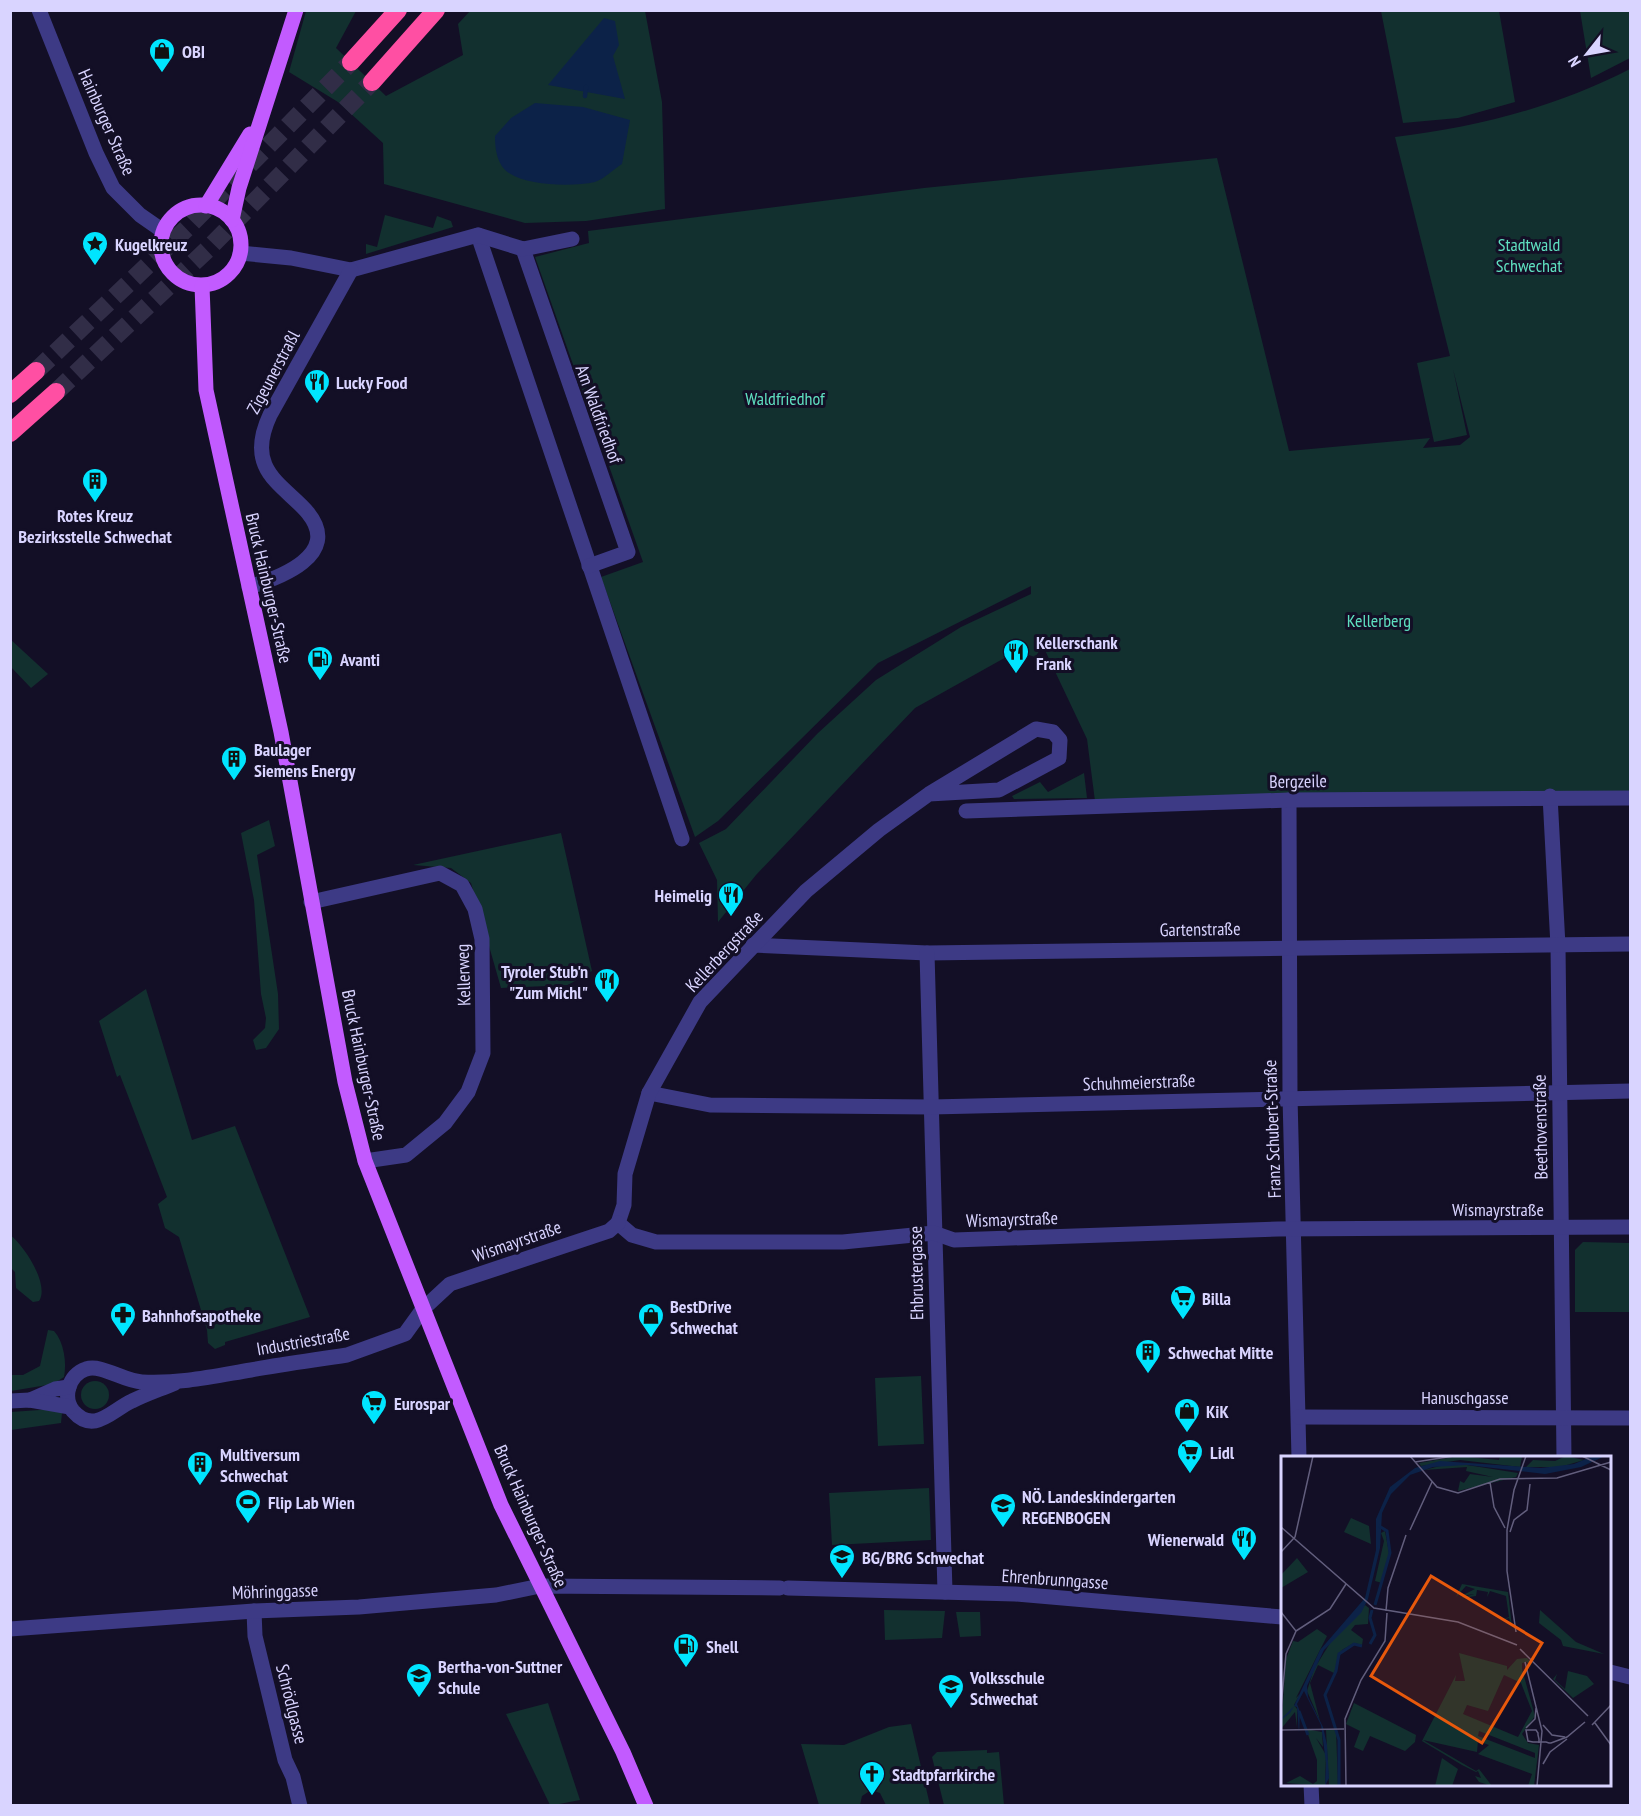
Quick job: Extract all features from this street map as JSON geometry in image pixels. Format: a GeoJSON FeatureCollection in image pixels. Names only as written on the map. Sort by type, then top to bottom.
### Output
{"type":"FeatureCollection","features":[{"type":"Feature","properties":{"kind":"highway"},"geometry":{"type":"LineString","coordinates":[[351,62],[398,10]]}},
{"type":"Feature","properties":{"kind":"highway"},"geometry":{"type":"LineString","coordinates":[[372,82],[436,10]]}},
{"type":"Feature","properties":{"kind":"highway"},"geometry":{"type":"LineString","coordinates":[[10,394],[36,371]]}},
{"type":"Feature","properties":{"kind":"highway"},"geometry":{"type":"LineString","coordinates":[[10,433],[56,392]]}},
{"type":"Feature","properties":{"kind":"main road"},"geometry":{"type":"LineString","coordinates":[[232,220],[239,188],[296,10]]}},
{"type":"Feature","properties":{"kind":"main road"},"geometry":{"type":"LineString","coordinates":[[206,206],[264,111]]}},
{"type":"Feature","properties":{"kind":"main road"},"geometry":{"type":"LineString","coordinates":[[206,206],[216,208],[232,220],[240,236],[240,253],[235,266],[227,276],[215,283],[202,286],[186,283],[173,275],[164,262],[160,247],[163,231],[168,222],[185,208],[206,206]]}},
{"type":"Feature","properties":{"kind":"main road","name":"Bruck Hainburger-Straße"},"geometry":{"type":"LineString","coordinates":[[202,286],[206,390],[281,732],[345,1082],[365,1161],[501,1504],[623,1752],[646,1806]]}},
{"type":"Feature","properties":{"kind":"street","name":"Hainburger Straße"},"geometry":{"type":"LineString","coordinates":[[39,10],[96,153],[113,188],[140,215],[163,231]]}},
{"type":"Feature","properties":{"kind":"street"},"geometry":{"type":"LineString","coordinates":[[240,253],[291,258],[351,270],[478,235],[523,249],[572,238]]}},
{"type":"Feature","properties":{"kind":"street"},"geometry":{"type":"LineString","coordinates":[[478,235],[682,839]]}},
{"type":"Feature","properties":{"kind":"street","name":"Am Waldfriedhof"},"geometry":{"type":"LineString","coordinates":[[523,249],[628,552],[589,566]]}},
{"type":"Feature","properties":{"kind":"street","name":"Zigeunerstraßl"},"geometry":{"type":"LineString","coordinates":[[249,587],[278,578],[299,566],[310,557],[315,547],[316,531],[310,516],[265,465],[263,437],[270,415],[351,270]]}},
{"type":"Feature","properties":{"kind":"street","name":"Kellerbergstraße"},"geometry":{"type":"LineString","coordinates":[[618,1223],[624,1205],[625,1174],[649,1093],[700,1002],[806,891],[879,830],[929,794],[1036,729],[1053,732],[1060,740],[1059,758],[999,790],[929,794]]}},
{"type":"Feature","properties":{"kind":"street","name":"Bergzeile"},"geometry":{"type":"LineString","coordinates":[[966,810],[1288,800],[1550,796],[1630,798]]}},
{"type":"Feature","properties":{"kind":"street","name":"Beethovenstraße"},"geometry":{"type":"LineString","coordinates":[[1550,796],[1558,946],[1564,1456]]}},
{"type":"Feature","properties":{"kind":"street","name":"Franz Schubert-Straße"},"geometry":{"type":"LineString","coordinates":[[1288,800],[1290,1097],[1299,1456]]}},
{"type":"Feature","properties":{"kind":"street","name":"Kellerweg"},"geometry":{"type":"LineString","coordinates":[[311,902],[424,874],[440,873],[462,885],[475,909],[482,939],[483,1053],[468,1092],[445,1123],[406,1155],[365,1161]]}},
{"type":"Feature","properties":{"kind":"street","name":"Gartenstraße"},"geometry":{"type":"LineString","coordinates":[[753,945],[927,953],[1630,944]]}},
{"type":"Feature","properties":{"kind":"street","name":"Ehbrustergasse"},"geometry":{"type":"LineString","coordinates":[[927,953],[945,1592]]}},
{"type":"Feature","properties":{"kind":"street","name":"Schuhmeierstraße"},"geometry":{"type":"LineString","coordinates":[[649,1093],[710,1105],[931,1107],[1630,1091]]}},
{"type":"Feature","properties":{"kind":"street","name":"Wismayrstraße"},"geometry":{"type":"LineString","coordinates":[[423,1309],[450,1284],[609,1231],[618,1223],[632,1235],[656,1242],[843,1242],[934,1233],[954,1240],[1294,1228],[1630,1227]]}},
{"type":"Feature","properties":{"kind":"street","name":"Industriestraße"},"geometry":{"type":"LineString","coordinates":[[30,1400],[55,1389],[69,1387],[73,1378],[87,1369],[98,1368],[113,1376],[139,1382],[175,1383],[347,1355],[405,1334],[423,1309]]}},
{"type":"Feature","properties":{"kind":"street"},"geometry":{"type":"LineString","coordinates":[[113,1376],[121,1393],[115,1411]]}},
{"type":"Feature","properties":{"kind":"street","name":"Industriestraße"},"geometry":{"type":"LineString","coordinates":[[10,1401],[30,1400],[70,1407],[79,1417],[89,1421],[101,1420],[130,1401],[175,1383]]}},
{"type":"Feature","properties":{"kind":"street"},"geometry":{"type":"LineString","coordinates":[[69,1387],[70,1407]]}},
{"type":"Feature","properties":{"kind":"street","name":"Hanuschgasse"},"geometry":{"type":"LineString","coordinates":[[1299,1416],[1630,1418]]}},
{"type":"Feature","properties":{"kind":"street","name":"Ehrenbrunngasse"},"geometry":{"type":"LineString","coordinates":[[540,1586],[784,1588],[1015,1594],[1281,1617]]}},
{"type":"Feature","properties":{"kind":"street","name":"Möhringgasse"},"geometry":{"type":"LineString","coordinates":[[10,1629],[254,1611],[303,1611],[382,1605],[496,1595],[540,1586]]}},
{"type":"Feature","properties":{"kind":"street","name":"Schrödlgasse"},"geometry":{"type":"LineString","coordinates":[[254,1611],[255,1636],[285,1760],[293,1777],[300,1806]]}},
{"type":"Feature","properties":{"kind":"street"},"geometry":{"type":"LineString","coordinates":[[1611,1672],[1630,1677]]}},
{"type":"Feature","properties":{"kind":"street"},"geometry":{"type":"LineString","coordinates":[[1311,1786],[1312,1806]]}},
{"type":"Feature","properties":{"kind":"green space"},"geometry":{"type":"Polygon","coordinates":[[[306,11],[356,11],[336,48],[386,96],[463,55],[458,24],[470,11],[645,11],[662,102],[665,209],[586,221],[525,223],[384,184],[383,143],[338,102],[289,72],[306,11]]]}},
{"type":"Feature","properties":{"kind":"green space"},"geometry":{"type":"Polygon","coordinates":[[[1381,11],[1499,11],[1515,102],[1458,118],[1403,123],[1381,11]]]}},
{"type":"Feature","properties":{"kind":"green space"},"geometry":{"type":"Polygon","coordinates":[[[1580,11],[1630,11],[1630,58],[1591,78],[1580,11]]]}},
{"type":"Feature","properties":{"kind":"green space"},"geometry":{"type":"Polygon","coordinates":[[[1630,69],[1630,792],[1095,801],[1087,739],[1043,646],[1035,657],[1017,651],[915,708],[756,875],[718,922],[717,880],[699,843],[726,829],[818,733],[876,680],[961,627],[1031,594],[1031,586],[878,663],[718,821],[695,837],[601,577],[643,562],[535,257],[589,243],[588,231],[924,188],[1217,158],[1289,451],[1430,438],[1423,448],[1460,445],[1470,437],[1453,369],[1467,435],[1434,442],[1417,363],[1450,356],[1395,137],[1456,128],[1545,105],[1630,69]]]}},
{"type":"Feature","properties":{"kind":"green space"},"geometry":{"type":"Polygon","coordinates":[[[385,215],[433,228],[437,216],[451,221],[453,227],[366,254],[366,244],[377,247],[385,215]]]}},
{"type":"Feature","properties":{"kind":"green space"},"geometry":{"type":"Polygon","coordinates":[[[10,639],[48,674],[31,688],[11,667],[10,639]]]}},
{"type":"Feature","properties":{"kind":"green space"},"geometry":{"type":"Polygon","coordinates":[[[1084,773],[1087,798],[1014,799],[1012,796],[1040,782],[1048,792],[1084,773]]]}},
{"type":"Feature","properties":{"kind":"green space"},"geometry":{"type":"Polygon","coordinates":[[[269,820],[275,846],[257,855],[278,994],[279,1029],[266,1048],[256,1050],[253,1040],[265,1028],[266,1018],[261,994],[254,900],[241,833],[269,820]]]}},
{"type":"Feature","properties":{"kind":"green space"},"geometry":{"type":"Polygon","coordinates":[[[561,833],[592,971],[568,985],[501,988],[471,883],[451,868],[413,865],[561,833]]]}},
{"type":"Feature","properties":{"kind":"green space"},"geometry":{"type":"Polygon","coordinates":[[[146,989],[192,1140],[235,1126],[310,1317],[225,1342],[225,1345],[215,1349],[208,1343],[207,1330],[179,1237],[165,1228],[158,1204],[167,1197],[120,1075],[117,1077],[99,1021],[146,989]]]}},
{"type":"Feature","properties":{"kind":"green space"},"geometry":{"type":"Polygon","coordinates":[[[10,1235],[22,1247],[34,1266],[41,1285],[39,1301],[33,1302],[16,1288],[15,1272],[11,1268],[10,1235]]]}},
{"type":"Feature","properties":{"kind":"green space"},"geometry":{"type":"Polygon","coordinates":[[[1583,1242],[1630,1243],[1630,1312],[1575,1312],[1575,1250],[1583,1242]]]}},
{"type":"Feature","properties":{"kind":"green space"},"geometry":{"type":"Polygon","coordinates":[[[48,1330],[54,1331],[62,1347],[65,1359],[64,1377],[53,1384],[11,1391],[11,1375],[23,1375],[40,1366],[48,1330]]]}},
{"type":"Feature","properties":{"kind":"green space"},"geometry":{"type":"Polygon","coordinates":[[[921,1376],[924,1444],[878,1446],[875,1378],[921,1376]]]}},
{"type":"Feature","properties":{"kind":"green space"},"geometry":{"type":"Polygon","coordinates":[[[95,1381],[105,1385],[109,1395],[105,1405],[95,1409],[85,1405],[81,1395],[85,1385],[95,1381]]]}},
{"type":"Feature","properties":{"kind":"green space"},"geometry":{"type":"Polygon","coordinates":[[[54,1409],[62,1413],[61,1423],[11,1430],[11,1412],[54,1409]]]}},
{"type":"Feature","properties":{"kind":"green space"},"geometry":{"type":"Polygon","coordinates":[[[929,1488],[931,1540],[832,1545],[829,1493],[929,1488]]]}},
{"type":"Feature","properties":{"kind":"green space"},"geometry":{"type":"Polygon","coordinates":[[[884,1610],[945,1611],[942,1638],[885,1640],[884,1610]]]}},
{"type":"Feature","properties":{"kind":"green space"},"geometry":{"type":"Polygon","coordinates":[[[956,1612],[980,1612],[981,1636],[960,1637],[956,1612]]]}},
{"type":"Feature","properties":{"kind":"green space"},"geometry":{"type":"Polygon","coordinates":[[[548,1703],[580,1800],[554,1805],[550,1805],[506,1714],[548,1703]]]}},
{"type":"Feature","properties":{"kind":"green space"},"geometry":{"type":"Polygon","coordinates":[[[911,1724],[930,1805],[886,1805],[880,1793],[871,1790],[862,1796],[860,1805],[819,1805],[801,1744],[844,1745],[889,1727],[911,1724]]]}},
{"type":"Feature","properties":{"kind":"green space"},"geometry":{"type":"Polygon","coordinates":[[[987,1750],[987,1753],[999,1752],[1004,1805],[944,1805],[932,1757],[937,1752],[987,1750]]]}},
{"type":"Feature","properties":{"kind":"water"},"geometry":{"type":"Polygon","coordinates":[[[604,18],[615,21],[619,45],[613,56],[625,99],[548,85],[604,18]]]}},
{"type":"Feature","properties":{"kind":"water"},"geometry":{"type":"Polygon","coordinates":[[[535,103],[583,107],[630,120],[622,164],[598,181],[575,185],[528,181],[509,173],[499,161],[495,136],[511,118],[535,103]]]}},
{"type":"Feature","properties":{"kind":"waterway"},"geometry":{"type":"LineString","coordinates":[[585,96],[586,87]]}},
{"type":"Feature","properties":{"kind":"tunnel"},"geometry":{"type":"LineString","coordinates":[[36,371],[187,228],[351,62]]}},
{"type":"Feature","properties":{"kind":"tunnel"},"geometry":{"type":"LineString","coordinates":[[56,392],[208,249],[372,82]]}},
{"type":"Feature","properties":{"kind":"place","name":"OBI"},"geometry":{"type":"Point","coordinates":[162,74]}},
{"type":"Feature","properties":{"kind":"place","name":"Kugelkreuz"},"geometry":{"type":"Point","coordinates":[95,267]}},
{"type":"Feature","properties":{"kind":"place","name":"Lucky Food"},"geometry":{"type":"Point","coordinates":[317,405]}},
{"type":"Feature","properties":{"kind":"place","name":"Rotes Kreuz Bezirksstelle Schwechat"},"geometry":{"type":"Point","coordinates":[95,504]}},
{"type":"Feature","properties":{"kind":"place","name":"Kellerschank Frank"},"geometry":{"type":"Point","coordinates":[1016,675]}},
{"type":"Feature","properties":{"kind":"place","name":"Avanti"},"geometry":{"type":"Point","coordinates":[320,682]}},
{"type":"Feature","properties":{"kind":"place","name":"Baulager Siemens Energy"},"geometry":{"type":"Point","coordinates":[234,782]}},
{"type":"Feature","properties":{"kind":"place","name":"Heimelig"},"geometry":{"type":"Point","coordinates":[731,918]}},
{"type":"Feature","properties":{"kind":"place","name":"Tyroler Stub'n \"Zum Michl\""},"geometry":{"type":"Point","coordinates":[607,1004]}},
{"type":"Feature","properties":{"kind":"place","name":"Billa"},"geometry":{"type":"Point","coordinates":[1183,1321]}},
{"type":"Feature","properties":{"kind":"place","name":"Bahnhofsapotheke"},"geometry":{"type":"Point","coordinates":[123,1338]}},
{"type":"Feature","properties":{"kind":"place","name":"BestDrive Schwechat"},"geometry":{"type":"Point","coordinates":[651,1339]}},
{"type":"Feature","properties":{"kind":"place","name":"Schwechat Mitte"},"geometry":{"type":"Point","coordinates":[1148,1375]}},
{"type":"Feature","properties":{"kind":"place","name":"Eurospar"},"geometry":{"type":"Point","coordinates":[374,1426]}},
{"type":"Feature","properties":{"kind":"place","name":"KiK"},"geometry":{"type":"Point","coordinates":[1187,1434]}},
{"type":"Feature","properties":{"kind":"place","name":"Lidl"},"geometry":{"type":"Point","coordinates":[1190,1475]}},
{"type":"Feature","properties":{"kind":"place","name":"Multiversum Schwechat"},"geometry":{"type":"Point","coordinates":[200,1487]}},
{"type":"Feature","properties":{"kind":"place","name":"Flip Lab Wien"},"geometry":{"type":"Point","coordinates":[248,1525]}},
{"type":"Feature","properties":{"kind":"place","name":"NÖ. Landeskindergarten REGENBOGEN"},"geometry":{"type":"Point","coordinates":[1003,1529]}},
{"type":"Feature","properties":{"kind":"place","name":"Wienerwald"},"geometry":{"type":"Point","coordinates":[1244,1562]}},
{"type":"Feature","properties":{"kind":"place","name":"BG/BRG Schwechat"},"geometry":{"type":"Point","coordinates":[842,1580]}},
{"type":"Feature","properties":{"kind":"place","name":"Shell"},"geometry":{"type":"Point","coordinates":[686,1669]}},
{"type":"Feature","properties":{"kind":"place","name":"Bertha-von-Suttner Schule"},"geometry":{"type":"Point","coordinates":[419,1699]}},
{"type":"Feature","properties":{"kind":"place","name":"Volksschule Schwechat"},"geometry":{"type":"Point","coordinates":[951,1710]}},
{"type":"Feature","properties":{"kind":"place","name":"Stadtpfarrkirche"},"geometry":{"type":"Point","coordinates":[872,1797]}},
{"type":"Feature","properties":{"kind":"park label","name":"Stadtwald Schwechat"},"geometry":{"type":"Point","coordinates":[1529,254]}},
{"type":"Feature","properties":{"kind":"park label","name":"Waldfriedhof"},"geometry":{"type":"Point","coordinates":[785,398]}},
{"type":"Feature","properties":{"kind":"park label","name":"Kellerberg"},"geometry":{"type":"Point","coordinates":[1379,620]}}]}
